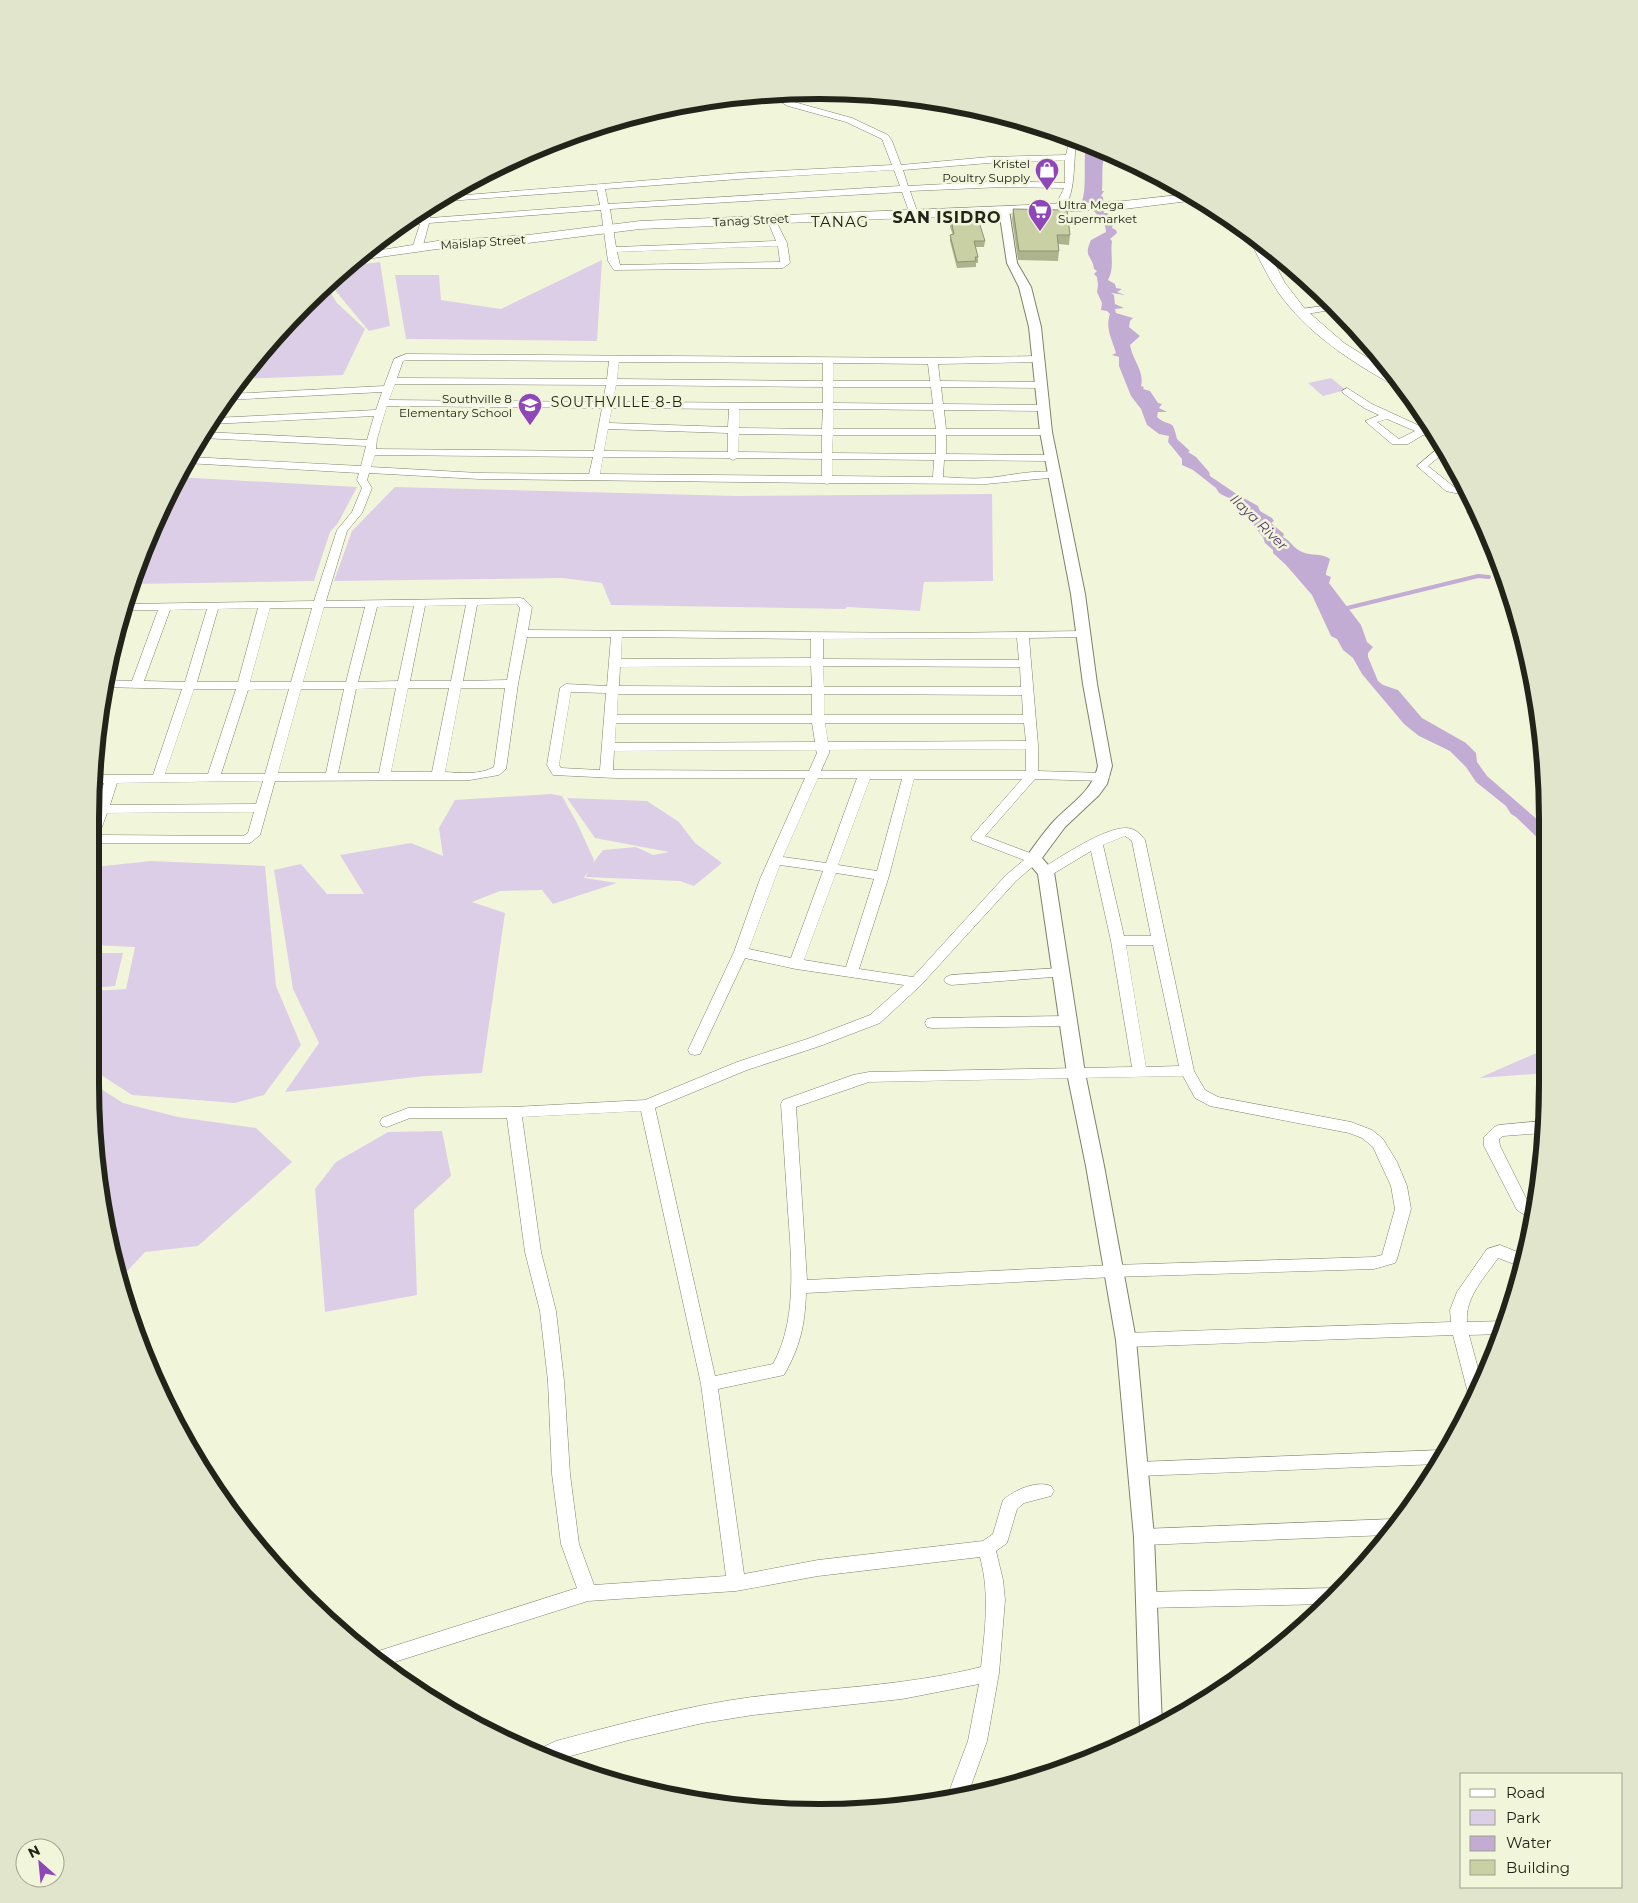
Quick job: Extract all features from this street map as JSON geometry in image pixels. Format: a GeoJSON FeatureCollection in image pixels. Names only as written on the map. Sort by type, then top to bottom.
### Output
{"type":"FeatureCollection","features":[{"type":"Feature","properties":{"kind":"main road","name":"Tanag Street"},"geometry":{"type":"LineString","coordinates":[[609,227],[1124,205],[1184,198]]}},
{"type":"Feature","properties":{"kind":"main road","name":"Maislap Street"},"geometry":{"type":"LineString","coordinates":[[371,256],[437,245],[544,237],[609,227]]}},
{"type":"Feature","properties":{"kind":"main road"},"geometry":{"type":"LineString","coordinates":[[1262,252],[1278,283],[1319,330],[1356,358],[1385,375]]}},
{"type":"Feature","properties":{"kind":"street"},"geometry":{"type":"LineString","coordinates":[[782,100],[849,120],[878,133],[888,141],[914,214]]}},
{"type":"Feature","properties":{"kind":"street"},"geometry":{"type":"LineString","coordinates":[[1065,207],[1069,186],[1072,145]]}},
{"type":"Feature","properties":{"kind":"street"},"geometry":{"type":"LineString","coordinates":[[453,199],[600,186],[897,166],[1071,157]]}},
{"type":"Feature","properties":{"kind":"street"},"geometry":{"type":"LineString","coordinates":[[416,222],[604,207],[906,189],[1003,184],[1069,186]]}},
{"type":"Feature","properties":{"kind":"street"},"geometry":{"type":"LineString","coordinates":[[600,186],[609,227],[614,266],[621,269],[780,266],[785,263],[782,243],[771,220]]}},
{"type":"Feature","properties":{"kind":"street"},"geometry":{"type":"LineString","coordinates":[[1004,210],[1012,263],[1025,287],[1032,313],[1046,432],[1078,594],[1082,634],[1103,758],[1104,777],[1093,792],[1060,825],[1039,865],[1126,1340],[1144,1537],[1151,1723]]}},
{"type":"Feature","properties":{"kind":"street"},"geometry":{"type":"LineString","coordinates":[[417,249],[428,214]]}},
{"type":"Feature","properties":{"kind":"street"},"geometry":{"type":"LineString","coordinates":[[611,250],[782,243]]}},
{"type":"Feature","properties":{"kind":"street"},"geometry":{"type":"LineString","coordinates":[[1304,315],[1327,309]]}},
{"type":"Feature","properties":{"kind":"street"},"geometry":{"type":"LineString","coordinates":[[1304,315],[1330,312]]}},
{"type":"Feature","properties":{"kind":"street"},"geometry":{"type":"LineString","coordinates":[[99,839],[245,840],[254,835],[263,808],[317,605],[338,539],[342,530],[357,513],[367,488],[362,480],[364,471],[372,448],[372,439],[398,359],[406,357],[933,361],[1037,359]]}},
{"type":"Feature","properties":{"kind":"street"},"geometry":{"type":"LineString","coordinates":[[594,478],[612,381],[614,358]]}},
{"type":"Feature","properties":{"kind":"street"},"geometry":{"type":"LineString","coordinates":[[827,481],[828,360]]}},
{"type":"Feature","properties":{"kind":"street"},"geometry":{"type":"LineString","coordinates":[[933,361],[942,450],[938,463],[938,481]]}},
{"type":"Feature","properties":{"kind":"street"},"geometry":{"type":"LineString","coordinates":[[237,395],[389,385],[510,381],[1041,385]]}},
{"type":"Feature","properties":{"kind":"street"},"geometry":{"type":"LineString","coordinates":[[507,404],[510,381]]}},
{"type":"Feature","properties":{"kind":"street"},"geometry":{"type":"LineString","coordinates":[[1347,391],[1386,416],[1428,435]]}},
{"type":"Feature","properties":{"kind":"street"},"geometry":{"type":"LineString","coordinates":[[219,421],[331,414],[382,408],[507,404],[1044,408]]}},
{"type":"Feature","properties":{"kind":"street"},"geometry":{"type":"LineString","coordinates":[[733,457],[734,406]]}},
{"type":"Feature","properties":{"kind":"street"},"geometry":{"type":"LineString","coordinates":[[1386,416],[1370,421],[1396,442],[1404,442],[1421,432]]}},
{"type":"Feature","properties":{"kind":"street"},"geometry":{"type":"LineString","coordinates":[[603,426],[827,432],[1046,432]]}},
{"type":"Feature","properties":{"kind":"street"},"geometry":{"type":"LineString","coordinates":[[210,436],[372,448],[598,455],[1051,458]]}},
{"type":"Feature","properties":{"kind":"street"},"geometry":{"type":"LineString","coordinates":[[1439,452],[1422,466],[1450,489],[1461,492]]}},
{"type":"Feature","properties":{"kind":"street"},"geometry":{"type":"LineString","coordinates":[[194,460],[364,471],[594,478],[986,481],[1026,476],[1055,475]]}},
{"type":"Feature","properties":{"kind":"street"},"geometry":{"type":"LineString","coordinates":[[100,779],[487,775],[500,769],[512,684],[526,607],[520,601],[131,608]]}},
{"type":"Feature","properties":{"kind":"street"},"geometry":{"type":"LineString","coordinates":[[438,776],[472,602]]}},
{"type":"Feature","properties":{"kind":"street"},"geometry":{"type":"LineString","coordinates":[[331,777],[351,685],[372,603]]}},
{"type":"Feature","properties":{"kind":"street"},"geometry":{"type":"LineString","coordinates":[[384,776],[420,603]]}},
{"type":"Feature","properties":{"kind":"street"},"geometry":{"type":"LineString","coordinates":[[214,778],[244,686],[265,605]]}},
{"type":"Feature","properties":{"kind":"street"},"geometry":{"type":"LineString","coordinates":[[137,684],[165,607]]}},
{"type":"Feature","properties":{"kind":"street"},"geometry":{"type":"LineString","coordinates":[[158,778],[190,684],[213,607]]}},
{"type":"Feature","properties":{"kind":"street"},"geometry":{"type":"LineString","coordinates":[[522,633],[1082,634]]}},
{"type":"Feature","properties":{"kind":"street"},"geometry":{"type":"LineString","coordinates":[[606,773],[617,633]]}},
{"type":"Feature","properties":{"kind":"street"},"geometry":{"type":"LineString","coordinates":[[695,1050],[741,952],[767,879],[823,753],[816,690],[817,635]]}},
{"type":"Feature","properties":{"kind":"street"},"geometry":{"type":"LineString","coordinates":[[1022,635],[1032,745],[1032,775],[977,837],[1039,865]]}},
{"type":"Feature","properties":{"kind":"street"},"geometry":{"type":"LineString","coordinates":[[616,663],[1026,664]]}},
{"type":"Feature","properties":{"kind":"street"},"geometry":{"type":"LineString","coordinates":[[112,684],[455,686],[512,684]]}},
{"type":"Feature","properties":{"kind":"street"},"geometry":{"type":"LineString","coordinates":[[1028,691],[613,690],[566,688],[553,765],[557,772],[1104,777]]}},
{"type":"Feature","properties":{"kind":"street"},"geometry":{"type":"LineString","coordinates":[[611,719],[1029,719]]}},
{"type":"Feature","properties":{"kind":"street"},"geometry":{"type":"LineString","coordinates":[[608,747],[1032,745]]}},
{"type":"Feature","properties":{"kind":"street"},"geometry":{"type":"LineString","coordinates":[[796,964],[865,774]]}},
{"type":"Feature","properties":{"kind":"street"},"geometry":{"type":"LineString","coordinates":[[851,972],[882,876],[909,775]]}},
{"type":"Feature","properties":{"kind":"street"},"geometry":{"type":"LineString","coordinates":[[99,806],[112,778]]}},
{"type":"Feature","properties":{"kind":"street"},"geometry":{"type":"LineString","coordinates":[[99,809],[263,808]]}},
{"type":"Feature","properties":{"kind":"street"},"geometry":{"type":"LineString","coordinates":[[386,1122],[408,1113],[514,1112],[647,1105],[742,1066],[815,1042],[875,1019],[916,982],[1011,878],[1039,865],[1125,832],[1134,834],[1138,840],[1187,1071],[1200,1094],[1207,1099],[1351,1128],[1367,1134],[1378,1143],[1389,1162],[1399,1186],[1403,1210],[1392,1254],[1389,1259],[1374,1263],[1113,1271],[798,1287]]}},
{"type":"Feature","properties":{"kind":"street"},"geometry":{"type":"LineString","coordinates":[[1096,843],[1118,941],[1140,1072]]}},
{"type":"Feature","properties":{"kind":"street"},"geometry":{"type":"LineString","coordinates":[[776,860],[882,876]]}},
{"type":"Feature","properties":{"kind":"street"},"geometry":{"type":"LineString","coordinates":[[1118,941],[1160,940]]}},
{"type":"Feature","properties":{"kind":"street"},"geometry":{"type":"LineString","coordinates":[[741,952],[796,964],[916,982]]}},
{"type":"Feature","properties":{"kind":"street"},"geometry":{"type":"LineString","coordinates":[[951,980],[1060,973]]}},
{"type":"Feature","properties":{"kind":"street"},"geometry":{"type":"LineString","coordinates":[[932,1024],[1068,1021]]}},
{"type":"Feature","properties":{"kind":"street"},"geometry":{"type":"LineString","coordinates":[[710,1384],[773,1373],[784,1362],[791,1344],[798,1287],[792,1140],[788,1104],[858,1079],[869,1077],[1187,1071]]}},
{"type":"Feature","properties":{"kind":"street"},"geometry":{"type":"LineString","coordinates":[[647,1105],[710,1384],[736,1583]]}},
{"type":"Feature","properties":{"kind":"street"},"geometry":{"type":"LineString","coordinates":[[514,1112],[533,1252],[548,1311],[556,1380],[561,1474],[570,1544],[588,1593]]}},
{"type":"Feature","properties":{"kind":"street"},"geometry":{"type":"LineString","coordinates":[[1528,1210],[1522,1206],[1492,1146],[1491,1137],[1499,1131],[1538,1128]]}},
{"type":"Feature","properties":{"kind":"street"},"geometry":{"type":"LineString","coordinates":[[1474,1384],[1459,1329],[1460,1303],[1493,1253],[1500,1251],[1518,1259]]}},
{"type":"Feature","properties":{"kind":"street"},"geometry":{"type":"LineString","coordinates":[[1126,1340],[1497,1327]]}},
{"type":"Feature","properties":{"kind":"street"},"geometry":{"type":"LineString","coordinates":[[1138,1469],[1435,1457]]}},
{"type":"Feature","properties":{"kind":"street"},"geometry":{"type":"LineString","coordinates":[[384,1657],[588,1593],[736,1583],[853,1563],[986,1548],[1001,1538],[1009,1505],[1020,1497],[1045,1491]]}},
{"type":"Feature","properties":{"kind":"street"},"geometry":{"type":"LineString","coordinates":[[1144,1537],[1386,1527]]}},
{"type":"Feature","properties":{"kind":"street"},"geometry":{"type":"LineString","coordinates":[[960,1790],[979,1741],[990,1673],[996,1600],[993,1571],[986,1548]]}},
{"type":"Feature","properties":{"kind":"street"},"geometry":{"type":"LineString","coordinates":[[1145,1600],[1325,1596]]}},
{"type":"Feature","properties":{"kind":"street"},"geometry":{"type":"LineString","coordinates":[[551,1752],[698,1715],[751,1707],[887,1693],[967,1680],[990,1673]]}},
{"type":"Feature","properties":{"kind":"green space"},"geometry":{"type":"Polygon","coordinates":[[[602,260],[597,341],[406,339],[395,275],[439,275],[441,300],[501,309],[602,260]]]}},
{"type":"Feature","properties":{"kind":"green space"},"geometry":{"type":"Polygon","coordinates":[[[380,262],[390,326],[369,331],[333,288],[360,264],[380,262]]]}},
{"type":"Feature","properties":{"kind":"green space"},"geometry":{"type":"Polygon","coordinates":[[[330,291],[337,303],[365,329],[343,375],[250,379],[277,344],[330,291]]]}},
{"type":"Feature","properties":{"kind":"green space"},"geometry":{"type":"Polygon","coordinates":[[[1331,378],[1346,390],[1323,396],[1308,383],[1331,378]]]}},
{"type":"Feature","properties":{"kind":"green space"},"geometry":{"type":"Polygon","coordinates":[[[185,477],[357,487],[338,523],[330,532],[314,581],[138,584],[154,543],[185,477]]]}},
{"type":"Feature","properties":{"kind":"green space"},"geometry":{"type":"Polygon","coordinates":[[[395,487],[737,496],[992,494],[993,581],[924,582],[920,611],[847,607],[845,609],[611,605],[602,583],[562,578],[334,581],[352,531],[395,487]]]}},
{"type":"Feature","properties":{"kind":"green space"},"geometry":{"type":"Polygon","coordinates":[[[551,794],[562,796],[577,823],[594,860],[593,863],[603,850],[636,847],[653,855],[669,852],[595,838],[567,798],[647,801],[679,822],[695,843],[722,863],[694,886],[680,881],[586,877],[588,871],[584,878],[617,883],[553,904],[542,890],[500,891],[472,902],[505,913],[482,1073],[425,1076],[285,1092],[319,1043],[293,989],[274,870],[301,864],[327,894],[364,894],[340,855],[411,843],[443,856],[439,828],[455,800],[551,794]]]}},
{"type":"Feature","properties":{"kind":"green space"},"geometry":{"type":"Polygon","coordinates":[[[151,861],[265,866],[276,986],[301,1045],[264,1095],[235,1103],[132,1095],[99,1074],[99,991],[126,989],[135,947],[99,945],[99,866],[151,861]]]}},
{"type":"Feature","properties":{"kind":"green space"},"geometry":{"type":"Polygon","coordinates":[[[99,953],[123,953],[115,986],[99,987],[99,953]]]}},
{"type":"Feature","properties":{"kind":"green space"},"geometry":{"type":"Polygon","coordinates":[[[1539,1052],[1539,1074],[1479,1078],[1539,1052]]]}},
{"type":"Feature","properties":{"kind":"green space"},"geometry":{"type":"Polygon","coordinates":[[[99,1088],[123,1103],[178,1117],[256,1128],[292,1162],[198,1246],[145,1252],[124,1274],[105,1178],[100,1131],[99,1088]]]}},
{"type":"Feature","properties":{"kind":"green space"},"geometry":{"type":"Polygon","coordinates":[[[442,1131],[451,1176],[414,1210],[417,1295],[325,1312],[315,1189],[336,1162],[388,1132],[442,1131]]]}},
{"type":"Feature","properties":{"kind":"water","name":"Ilaya River"},"geometry":{"type":"Polygon","coordinates":[[[1086,150],[1104,158],[1102,191],[1104,191],[1101,196],[1103,197],[1104,213],[1111,217],[1106,220],[1113,223],[1112,228],[1117,233],[1110,239],[1112,241],[1112,266],[1108,280],[1115,284],[1116,288],[1122,289],[1117,292],[1125,295],[1111,293],[1114,295],[1115,304],[1124,308],[1115,309],[1116,313],[1133,318],[1130,321],[1129,327],[1140,336],[1130,345],[1131,350],[1140,371],[1141,386],[1144,387],[1143,389],[1150,391],[1158,403],[1162,404],[1159,408],[1167,412],[1158,412],[1157,417],[1172,425],[1177,439],[1190,451],[1188,452],[1196,457],[1209,472],[1210,476],[1258,506],[1260,511],[1272,518],[1274,521],[1271,523],[1284,534],[1283,537],[1299,551],[1330,559],[1326,573],[1326,575],[1331,577],[1329,583],[1361,625],[1367,642],[1373,647],[1368,653],[1368,657],[1378,681],[1383,685],[1398,690],[1422,718],[1466,743],[1476,753],[1477,762],[1487,776],[1539,821],[1539,839],[1511,814],[1506,806],[1476,782],[1466,767],[1450,751],[1419,736],[1404,724],[1362,674],[1353,658],[1343,650],[1337,639],[1331,636],[1312,595],[1273,553],[1273,550],[1265,543],[1263,537],[1242,508],[1235,501],[1222,495],[1193,470],[1182,465],[1182,459],[1168,442],[1169,436],[1159,434],[1147,425],[1141,409],[1131,396],[1119,366],[1119,357],[1112,355],[1116,353],[1108,324],[1110,314],[1107,311],[1101,310],[1102,303],[1097,292],[1097,277],[1094,274],[1097,271],[1094,269],[1088,250],[1091,240],[1106,232],[1101,219],[1082,201],[1086,150]]]}},
{"type":"Feature","properties":{"kind":"building","name":"Ultra Mega Supermarket"},"geometry":{"type":"Polygon","coordinates":[[[1013,209],[1067,210],[1070,235],[1057,235],[1059,251],[1019,251],[1013,209]]]}},
{"type":"Feature","properties":{"kind":"building"},"geometry":{"type":"Polygon","coordinates":[[[978,219],[985,241],[974,241],[978,257],[975,257],[976,261],[957,262],[950,235],[954,234],[951,220],[978,219]]]}},
{"type":"Feature","properties":{"kind":"waterway"},"geometry":{"type":"LineString","coordinates":[[1343,609],[1478,576],[1489,577]]}},
{"type":"Feature","properties":{"kind":"place","name":"Kristel Poultry Supply"},"geometry":{"type":"Point","coordinates":[1047,191]}},
{"type":"Feature","properties":{"kind":"place","name":"Ultra Mega Supermarket"},"geometry":{"type":"Point","coordinates":[1040,232]}},
{"type":"Feature","properties":{"kind":"place","name":"Southville 8 Elementary School"},"geometry":{"type":"Point","coordinates":[530,426]}},
{"type":"Feature","properties":{"kind":"district","name":"SAN ISIDRO"},"geometry":{"type":"Point","coordinates":[947,217]}},
{"type":"Feature","properties":{"kind":"district","name":"TANAG"},"geometry":{"type":"Point","coordinates":[840,221]}},
{"type":"Feature","properties":{"kind":"district","name":"SOUTHVILLE 8-B"},"geometry":{"type":"Point","coordinates":[617,402]}}]}
